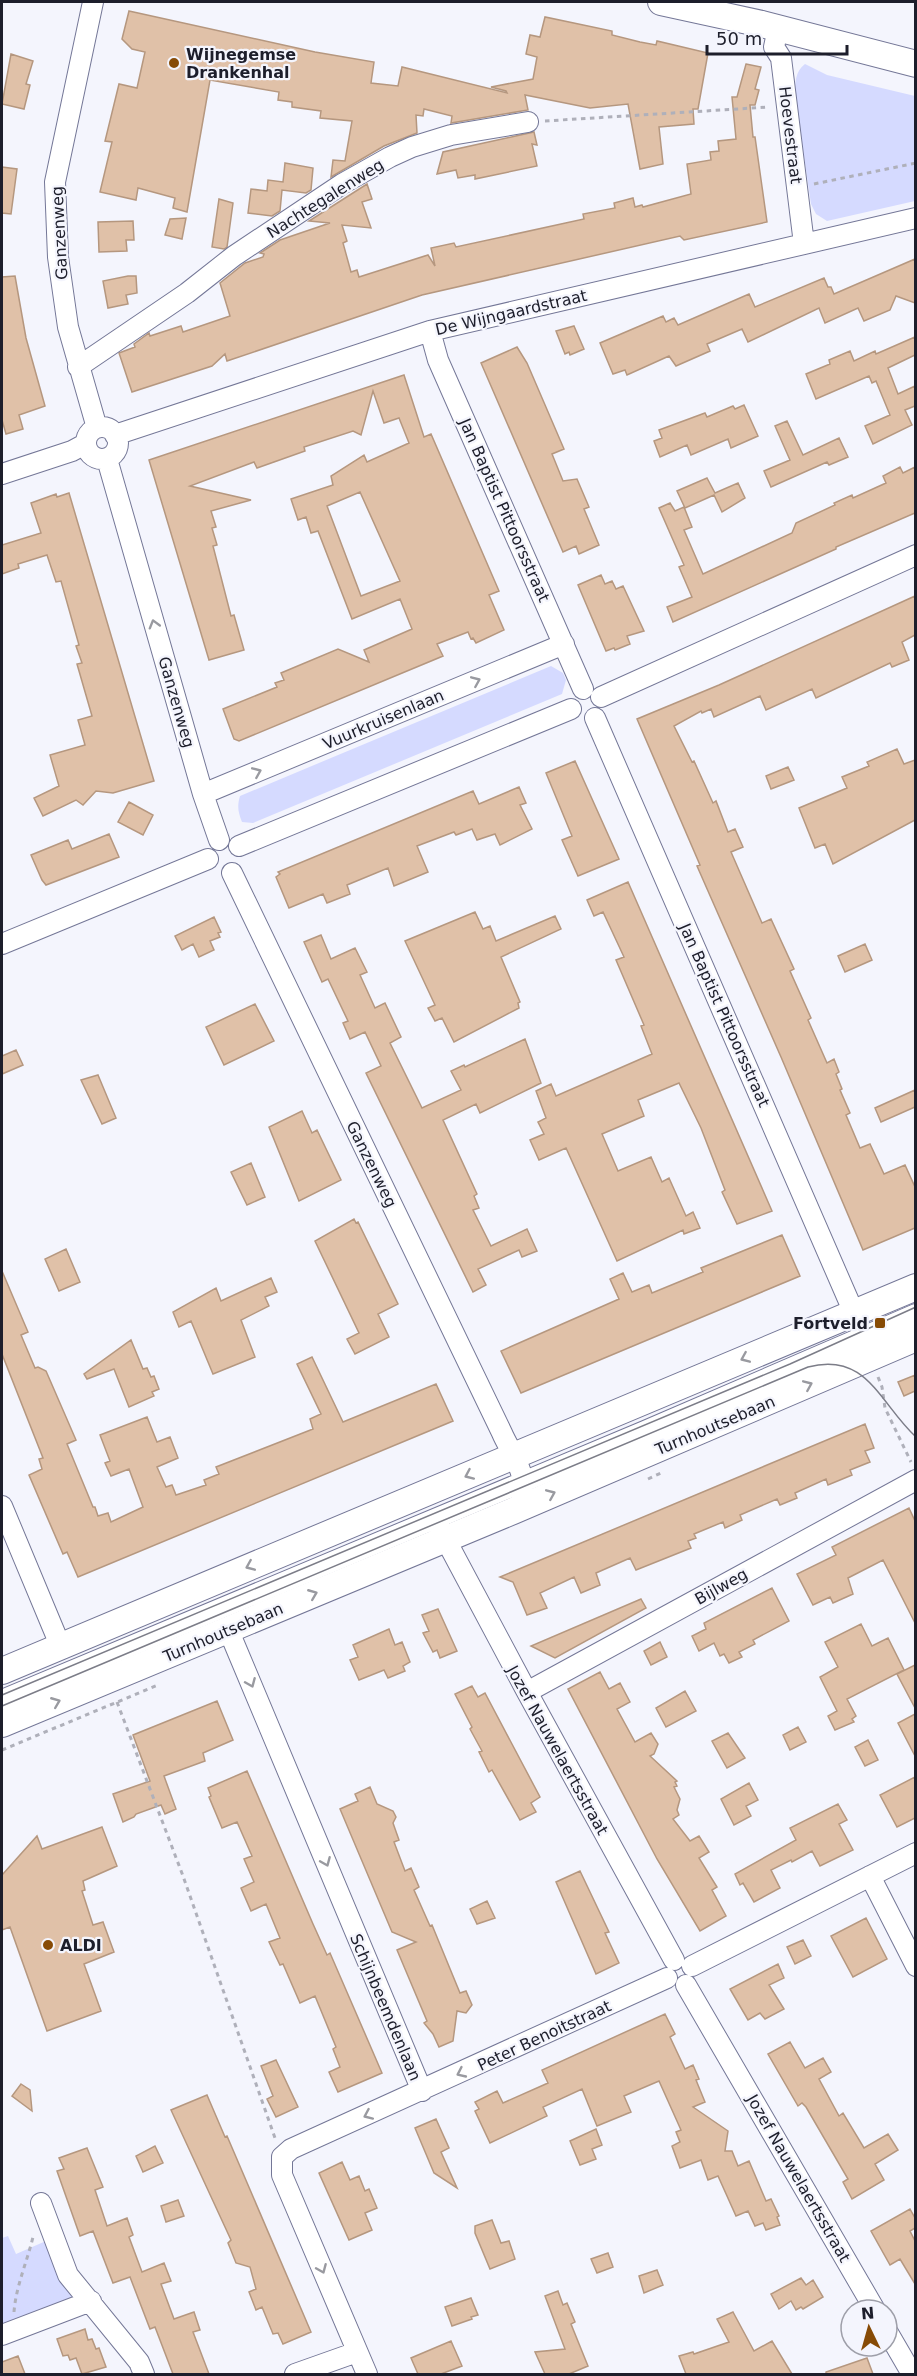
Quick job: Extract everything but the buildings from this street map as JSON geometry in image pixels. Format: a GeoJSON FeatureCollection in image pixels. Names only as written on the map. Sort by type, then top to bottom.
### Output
{"type":"FeatureCollection","features":[{"type":"Feature","properties":{"kind":"main road"},"geometry":{"type":"LineString","coordinates":[[661,2],[740,10],[778,28],[915,64]]}},
{"type":"Feature","properties":{"kind":"main road"},"geometry":{"type":"LineString","coordinates":[[2,1671],[915,1287]]}},
{"type":"Feature","properties":{"kind":"main road","name":"Turnhoutsebaan"},"geometry":{"type":"LineString","coordinates":[[2,1724],[228,1629],[440,1529],[513,1511],[915,1338]]}},
{"type":"Feature","properties":{"kind":"street","name":"Ganzenweg"},"geometry":{"type":"LineString","coordinates":[[93,2],[55,182],[60,275],[68,327],[97,428]]}},
{"type":"Feature","properties":{"kind":"street","name":"Hoevestraat"},"geometry":{"type":"LineString","coordinates":[[778,28],[774,47],[781,58],[804,244]]}},
{"type":"Feature","properties":{"kind":"street","name":"Nachtegalenweg"},"geometry":{"type":"LineString","coordinates":[[78,367],[187,293],[234,256],[342,184],[390,157],[412,147],[451,135],[528,122]]}},
{"type":"Feature","properties":{"kind":"street","name":"De Wijngaardstraat"},"geometry":{"type":"LineString","coordinates":[[115,435],[430,331],[915,218]]}},
{"type":"Feature","properties":{"kind":"street","name":"Jan Baptist Pittoorsstraat"},"geometry":{"type":"LineString","coordinates":[[430,331],[438,360],[564,644],[592,693]]}},
{"type":"Feature","properties":{"kind":"street"},"geometry":{"type":"LineString","coordinates":[[2,474],[72,451],[85,444],[88,435],[97,428],[107,428],[118,441],[116,452],[107,459],[92,456],[85,444]]}},
{"type":"Feature","properties":{"kind":"street","name":"Ganzenweg"},"geometry":{"type":"LineString","coordinates":[[107,459],[203,795],[219,840]]}},
{"type":"Feature","properties":{"kind":"street"},"geometry":{"type":"LineString","coordinates":[[592,693],[603,706],[599,715],[584,720],[578,718],[571,709],[572,699],[592,693],[915,555]]}},
{"type":"Feature","properties":{"kind":"street","name":"Vuurkruisenlaan"},"geometry":{"type":"LineString","coordinates":[[203,795],[564,644]]}},
{"type":"Feature","properties":{"kind":"street"},"geometry":{"type":"LineString","coordinates":[[239,846],[571,709]]}},
{"type":"Feature","properties":{"kind":"street","name":"Jan Baptist Pittoorsstraat"},"geometry":{"type":"LineString","coordinates":[[595,718],[854,1313]]}},
{"type":"Feature","properties":{"kind":"street"},"geometry":{"type":"LineString","coordinates":[[219,840],[230,840],[239,846],[243,858],[238,870],[219,874],[214,870],[208,859],[210,848],[219,840]]}},
{"type":"Feature","properties":{"kind":"street"},"geometry":{"type":"LineString","coordinates":[[2,944],[208,859]]}},
{"type":"Feature","properties":{"kind":"street","name":"Ganzenweg"},"geometry":{"type":"LineString","coordinates":[[232,873],[512,1455]]}},
{"type":"Feature","properties":{"kind":"street","name":"Turnhoutsebaan"},"geometry":{"type":"LineString","coordinates":[[2,1700],[440,1529],[523,1482],[915,1314]]}},
{"type":"Feature","properties":{"kind":"street"},"geometry":{"type":"LineString","coordinates":[[512,1455],[524,1488],[513,1511]]}},
{"type":"Feature","properties":{"kind":"street","name":"Bijlweg"},"geometry":{"type":"LineString","coordinates":[[527,1692],[914,1473]]}},
{"type":"Feature","properties":{"kind":"street"},"geometry":{"type":"LineString","coordinates":[[425,1494],[440,1529]]}},
{"type":"Feature","properties":{"kind":"street"},"geometry":{"type":"LineString","coordinates":[[2,1506],[60,1645]]}},
{"type":"Feature","properties":{"kind":"street","name":"Jozef Nauwelaertsstraat"},"geometry":{"type":"LineString","coordinates":[[440,1529],[674,1960]]}},
{"type":"Feature","properties":{"kind":"street","name":"Schijnbeemdenlaan"},"geometry":{"type":"LineString","coordinates":[[228,1629],[422,2091],[291,2149],[282,2157]]}},
{"type":"Feature","properties":{"kind":"street"},"geometry":{"type":"LineString","coordinates":[[692,1966],[915,1853]]}},
{"type":"Feature","properties":{"kind":"street"},"geometry":{"type":"LineString","coordinates":[[870,1876],[915,1966]]}},
{"type":"Feature","properties":{"kind":"street"},"geometry":{"type":"LineString","coordinates":[[684,1959],[692,1966],[693,1977],[686,1985],[675,1985],[667,1978],[666,1968],[674,1960],[684,1959]]}},
{"type":"Feature","properties":{"kind":"street","name":"Peter Benoitstraat"},"geometry":{"type":"LineString","coordinates":[[422,2091],[667,1978]]}},
{"type":"Feature","properties":{"kind":"street","name":"Jozef Nauwelaertsstraat"},"geometry":{"type":"LineString","coordinates":[[686,1985],[868,2298]]}},
{"type":"Feature","properties":{"kind":"street"},"geometry":{"type":"LineString","coordinates":[[282,2157],[282,2175],[367,2374]]}},
{"type":"Feature","properties":{"kind":"street"},"geometry":{"type":"LineString","coordinates":[[41,2203],[68,2275],[139,2362],[144,2374]]}},
{"type":"Feature","properties":{"kind":"street"},"geometry":{"type":"LineString","coordinates":[[2,2335],[91,2301]]}},
{"type":"Feature","properties":{"kind":"street"},"geometry":{"type":"LineString","coordinates":[[296,2374],[357,2352]]}},
{"type":"Feature","properties":{"kind":"street"},"geometry":{"type":"LineString","coordinates":[[899,2352],[912,2374]]}},
{"type":"Feature","properties":{"kind":"path"},"geometry":{"type":"LineString","coordinates":[[528,122],[787,106]]}},
{"type":"Feature","properties":{"kind":"path"},"geometry":{"type":"LineString","coordinates":[[797,188],[915,163]]}},
{"type":"Feature","properties":{"kind":"path"},"geometry":{"type":"LineString","coordinates":[[863,1360],[867,1369],[876,1373],[882,1386],[885,1408],[914,1473]]}},
{"type":"Feature","properties":{"kind":"path"},"geometry":{"type":"LineString","coordinates":[[109,1680],[179,1866],[282,2157]]}},
{"type":"Feature","properties":{"kind":"path"},"geometry":{"type":"LineString","coordinates":[[13,2317],[15,2294],[27,2261],[41,2203]]}},
{"type":"Feature","properties":{"kind":"shaded area"},"geometry":{"type":"Polygon","coordinates":[[[805,64],[827,75],[915,96],[915,201],[827,221],[816,214],[811,204],[795,95],[797,74],[805,64]]]}},
{"type":"Feature","properties":{"kind":"shaded area"},"geometry":{"type":"Polygon","coordinates":[[[551,666],[563,673],[566,680],[562,694],[253,823],[242,822],[238,809],[240,796],[551,666]]]}},
{"type":"Feature","properties":{"kind":"shaded area"},"geometry":{"type":"Polygon","coordinates":[[[8,2236],[16,2254],[46,2241],[74,2297],[2,2325],[2,2238],[8,2236]]]}},
{"type":"Feature","properties":{"kind":"tram line"},"geometry":{"type":"LineString","coordinates":[[2,1695],[790,1364],[916,1307]]}},
{"type":"Feature","properties":{"kind":"tram line"},"geometry":{"type":"LineString","coordinates":[[2,1706],[808,1367],[828,1364],[845,1367],[859,1373],[882,1396],[916,1437]]}},
{"type":"Feature","properties":{"kind":"place","name":"Wijnegemse Drankenhal"},"geometry":{"type":"Point","coordinates":[174,63]}},
{"type":"Feature","properties":{"kind":"place","name":"Fortveld"},"geometry":{"type":"Point","coordinates":[880,1323]}},
{"type":"Feature","properties":{"kind":"place","name":"ALDI"},"geometry":{"type":"Point","coordinates":[48,1945]}}]}
